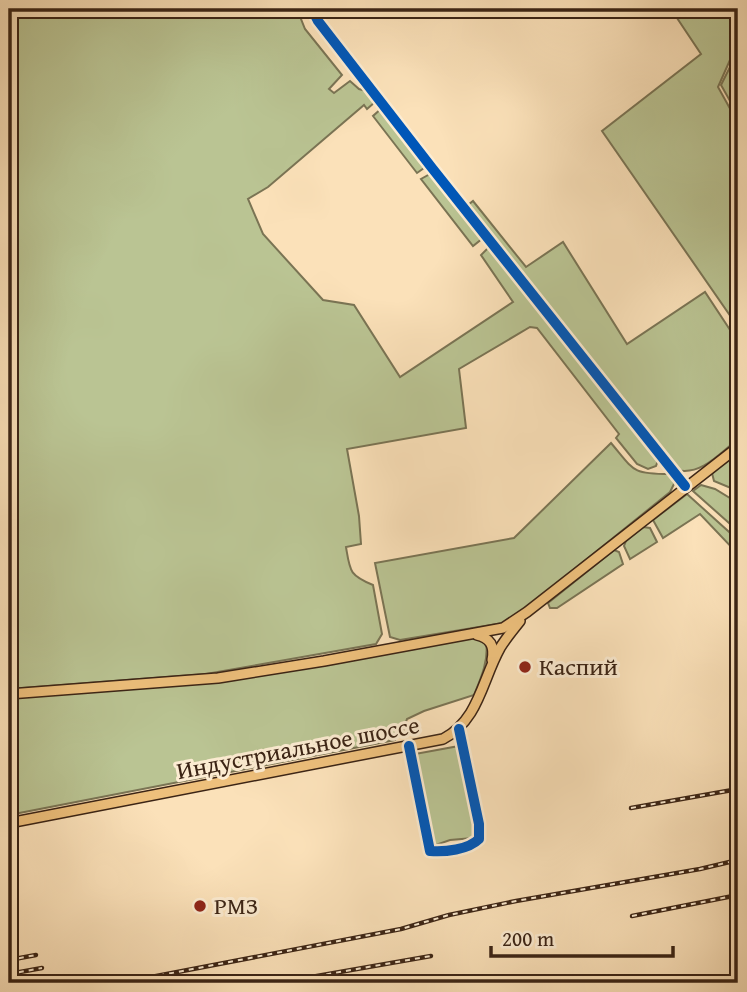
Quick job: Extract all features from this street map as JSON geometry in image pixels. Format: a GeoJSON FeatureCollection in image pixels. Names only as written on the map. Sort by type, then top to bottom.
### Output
{"type":"FeatureCollection","features":[{"type":"Feature","properties":{"kind":"main road"},"geometry":{"type":"LineString","coordinates":[[9,694],[218,678],[503,628],[738,447]]}},
{"type":"Feature","properties":{"kind":"main road"},"geometry":{"type":"LineString","coordinates":[[459,729],[473,710],[500,648],[527,612]]}},
{"type":"Feature","properties":{"kind":"main road"},"geometry":{"type":"LineString","coordinates":[[470,633],[486,637],[490,641],[493,656],[488,675]]}},
{"type":"Feature","properties":{"kind":"main road","name":"Индустриальное шоссе"},"geometry":{"type":"LineString","coordinates":[[9,823],[410,746],[443,739],[459,729]]}},
{"type":"Feature","properties":{"kind":"street"},"geometry":{"type":"LineString","coordinates":[[312,9],[318,21],[432,168],[685,486]]}},
{"type":"Feature","properties":{"kind":"street"},"geometry":{"type":"LineString","coordinates":[[410,746],[430,851],[472,846],[479,839],[479,824],[459,729]]}},
{"type":"Feature","properties":{"kind":"green space"},"geometry":{"type":"Polygon","coordinates":[[[9,9],[297,9],[305,29],[342,75],[329,89],[334,93],[350,81],[359,89],[370,92],[375,102],[367,109],[364,105],[268,187],[248,199],[263,234],[323,300],[354,305],[400,377],[513,302],[481,255],[489,247],[658,460],[656,466],[648,469],[637,464],[616,438],[619,434],[537,328],[530,327],[459,369],[466,428],[347,449],[359,516],[361,544],[346,547],[352,571],[373,585],[382,634],[376,644],[206,674],[9,689],[9,9]]]}},
{"type":"Feature","properties":{"kind":"green space"},"geometry":{"type":"Polygon","coordinates":[[[671,9],[723,9],[738,25],[738,42],[718,87],[738,123],[738,327],[602,131],[701,54],[671,9]]]}},
{"type":"Feature","properties":{"kind":"green space"},"geometry":{"type":"Polygon","coordinates":[[[738,51],[738,115],[721,85],[738,51]]]}},
{"type":"Feature","properties":{"kind":"green space"},"geometry":{"type":"Polygon","coordinates":[[[382,108],[423,161],[421,164],[424,168],[417,173],[373,116],[382,108]]]}},
{"type":"Feature","properties":{"kind":"green space"},"geometry":{"type":"Polygon","coordinates":[[[430,174],[483,238],[473,246],[421,179],[430,174]]]}},
{"type":"Feature","properties":{"kind":"green space"},"geometry":{"type":"Polygon","coordinates":[[[473,201],[526,267],[563,242],[627,344],[705,292],[738,342],[738,439],[702,467],[677,470],[468,205],[473,201]]]}},
{"type":"Feature","properties":{"kind":"green space"},"geometry":{"type":"Polygon","coordinates":[[[611,443],[634,469],[647,473],[669,474],[673,477],[674,484],[670,492],[515,617],[503,623],[400,640],[390,637],[375,563],[514,538],[611,443]]]}},
{"type":"Feature","properties":{"kind":"green space"},"geometry":{"type":"Polygon","coordinates":[[[738,451],[738,491],[714,481],[712,473],[738,451]]]}},
{"type":"Feature","properties":{"kind":"green space"},"geometry":{"type":"Polygon","coordinates":[[[701,485],[715,489],[738,503],[738,531],[693,491],[701,485]]]}},
{"type":"Feature","properties":{"kind":"green space"},"geometry":{"type":"Polygon","coordinates":[[[687,494],[738,540],[737,553],[700,514],[663,538],[653,520],[687,494]]]}},
{"type":"Feature","properties":{"kind":"green space"},"geometry":{"type":"Polygon","coordinates":[[[643,527],[650,528],[657,542],[630,559],[624,546],[626,541],[643,527]]]}},
{"type":"Feature","properties":{"kind":"green space"},"geometry":{"type":"Polygon","coordinates":[[[614,550],[619,552],[623,564],[557,608],[550,608],[548,603],[614,550]]]}},
{"type":"Feature","properties":{"kind":"green space"},"geometry":{"type":"Polygon","coordinates":[[[471,636],[486,642],[487,649],[484,669],[474,695],[407,719],[403,731],[395,740],[9,815],[9,697],[214,682],[471,636]]]}},
{"type":"Feature","properties":{"kind":"green space"},"geometry":{"type":"Polygon","coordinates":[[[459,746],[476,833],[473,838],[450,840],[433,846],[415,754],[459,746]]]}},
{"type":"Feature","properties":{"kind":"railway"},"geometry":{"type":"LineString","coordinates":[[631,808],[738,789]]}},
{"type":"Feature","properties":{"kind":"railway"},"geometry":{"type":"LineString","coordinates":[[120,983],[401,929],[449,915],[516,901],[738,860]]}},
{"type":"Feature","properties":{"kind":"railway"},"geometry":{"type":"LineString","coordinates":[[632,916],[738,895]]}},
{"type":"Feature","properties":{"kind":"railway"},"geometry":{"type":"LineString","coordinates":[[9,960],[36,955]]}},
{"type":"Feature","properties":{"kind":"railway"},"geometry":{"type":"LineString","coordinates":[[277,983],[431,956]]}},
{"type":"Feature","properties":{"kind":"railway"},"geometry":{"type":"LineString","coordinates":[[9,974],[42,968]]}},
{"type":"Feature","properties":{"kind":"cycle path"},"geometry":{"type":"LineString","coordinates":[[312,9],[318,21],[432,168],[685,486]]}},
{"type":"Feature","properties":{"kind":"cycle path"},"geometry":{"type":"LineString","coordinates":[[409,746],[430,851],[463,848],[479,839],[479,824],[459,729]]}},
{"type":"Feature","properties":{"kind":"place","name":"Каспий"},"geometry":{"type":"Point","coordinates":[525,667]}},
{"type":"Feature","properties":{"kind":"place","name":"РМЗ"},"geometry":{"type":"Point","coordinates":[200,906]}}]}
